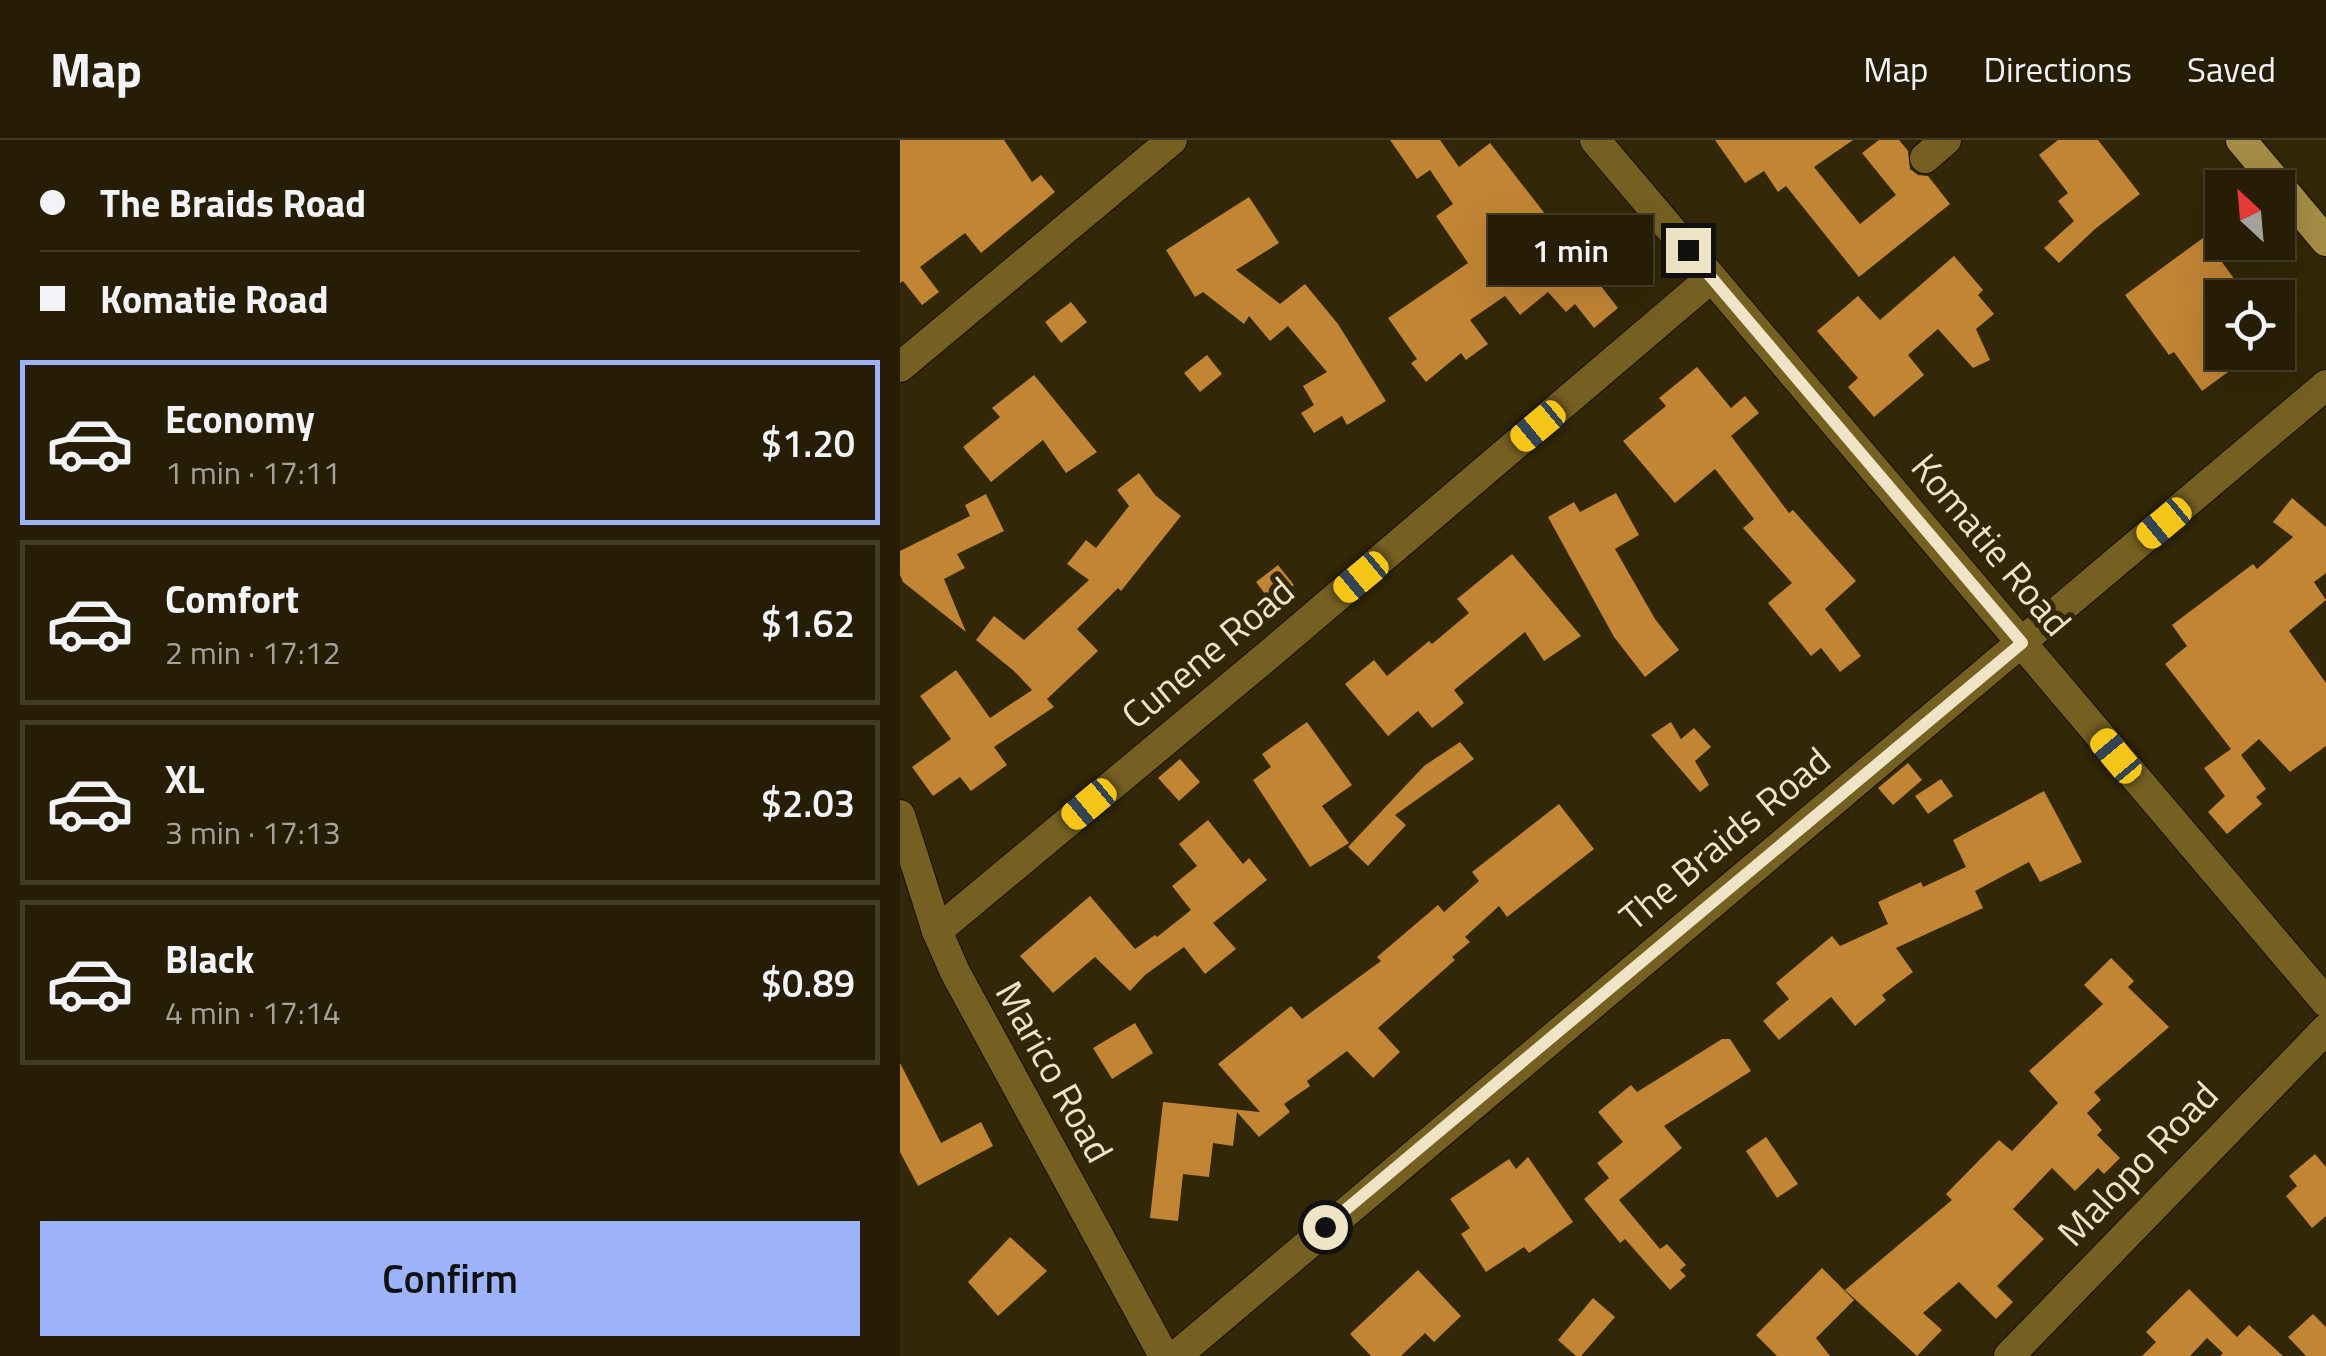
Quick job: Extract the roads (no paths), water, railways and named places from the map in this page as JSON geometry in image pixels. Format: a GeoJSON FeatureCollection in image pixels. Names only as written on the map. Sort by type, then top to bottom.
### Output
{"type":"FeatureCollection","features":[{"type":"Feature","properties":{"kind":"main road"},"geometry":{"type":"LineString","coordinates":[[2241,140],[2326,241]]}},
{"type":"Feature","properties":{"kind":"street"},"geometry":{"type":"LineString","coordinates":[[900,367],[1172,140]]}},
{"type":"Feature","properties":{"kind":"street","name":"Komatie Road"},"geometry":{"type":"LineString","coordinates":[[1595,140],[2326,1002]]}},
{"type":"Feature","properties":{"kind":"street","name":"Cunene Road"},"geometry":{"type":"LineString","coordinates":[[936,930],[1272,652],[1710,278]]}},
{"type":"Feature","properties":{"kind":"street","name":"The Braids Road"},"geometry":{"type":"LineString","coordinates":[[1176,1356],[2326,386]]}},
{"type":"Feature","properties":{"kind":"street","name":"Marico Road"},"geometry":{"type":"LineString","coordinates":[[900,815],[936,930],[968,997],[1164,1356]]}},
{"type":"Feature","properties":{"kind":"street","name":"Malopo Road"},"geometry":{"type":"LineString","coordinates":[[2009,1356],[2326,1028]]}}]}
